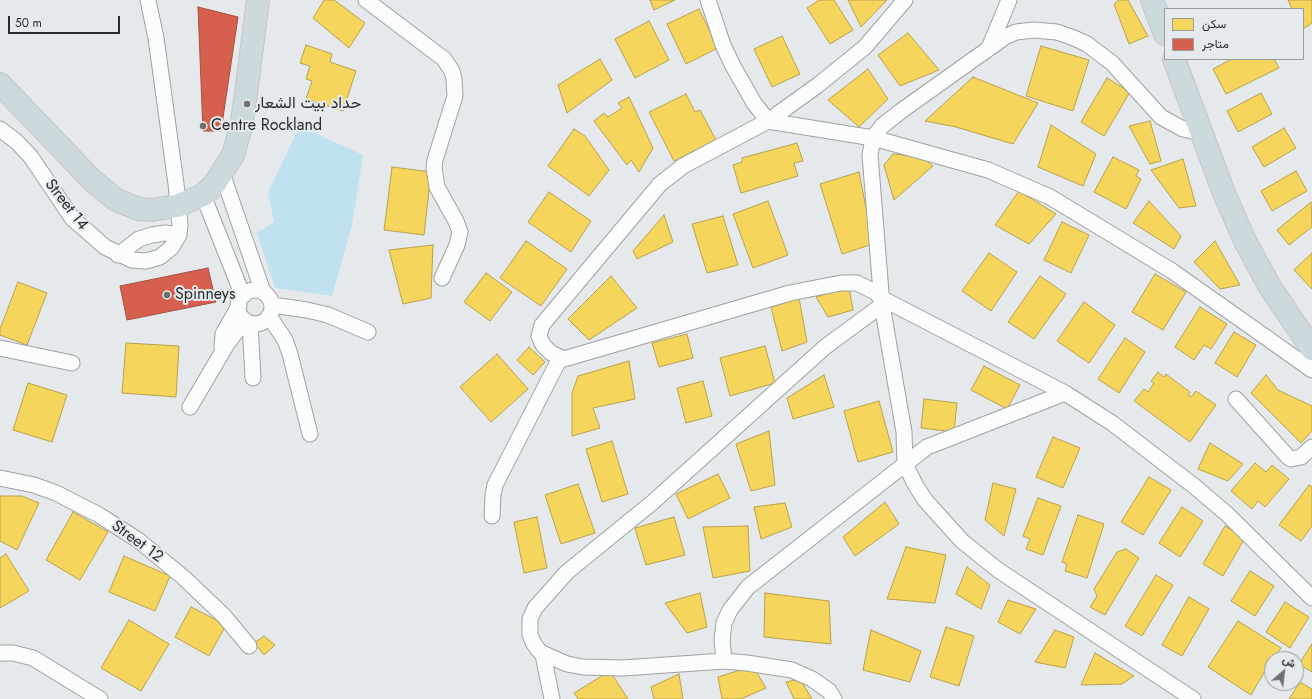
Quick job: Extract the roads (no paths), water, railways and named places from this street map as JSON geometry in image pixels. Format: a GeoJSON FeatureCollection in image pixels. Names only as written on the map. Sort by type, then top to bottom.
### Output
{"type":"FeatureCollection","features":[{"type":"Feature","properties":{"kind":"highway"},"geometry":{"type":"LineString","coordinates":[[0,84],[104,191],[128,206],[151,210],[177,206],[203,195],[214,185],[233,155],[241,127],[258,0]]}},
{"type":"Feature","properties":{"kind":"highway"},"geometry":{"type":"LineString","coordinates":[[1152,0],[1164,31]]}},
{"type":"Feature","properties":{"kind":"highway"},"geometry":{"type":"LineString","coordinates":[[1174,60],[1224,193],[1249,247],[1270,287],[1312,349]]}},
{"type":"Feature","properties":{"kind":"street"},"geometry":{"type":"LineString","coordinates":[[118,255],[134,242],[152,235],[165,233],[179,235],[180,225],[172,152],[156,38],[148,0]]}},
{"type":"Feature","properties":{"kind":"street"},"geometry":{"type":"LineString","coordinates":[[366,0],[444,58],[452,71],[455,96],[435,160],[434,168],[437,187],[456,221],[460,232],[457,245],[442,278]]}},
{"type":"Feature","properties":{"kind":"street"},"geometry":{"type":"LineString","coordinates":[[708,0],[723,46],[754,103],[768,121],[873,138],[988,170],[1050,197],[1172,271],[1312,370]]}},
{"type":"Feature","properties":{"kind":"street"},"geometry":{"type":"LineString","coordinates":[[905,0],[882,29],[845,65],[768,121],[683,166],[666,179],[540,327],[539,336],[543,345],[551,353],[564,359],[790,293],[841,283],[857,283],[875,292],[881,301],[1065,393],[1112,424],[1194,486],[1258,543],[1312,598]]}},
{"type":"Feature","properties":{"kind":"street"},"geometry":{"type":"LineString","coordinates":[[989,48],[1009,0]]}},
{"type":"Feature","properties":{"kind":"street"},"geometry":{"type":"LineString","coordinates":[[1193,699],[1041,600],[998,570],[962,541],[925,500],[905,464],[904,432],[881,301],[870,155],[873,138],[882,126],[896,115],[989,48],[1016,32],[1034,30],[1057,32],[1087,44],[1112,63],[1161,117],[1183,128],[1201,133]]}},
{"type":"Feature","properties":{"kind":"street","name":"Street 14"},"geometry":{"type":"LineString","coordinates":[[0,129],[17,142],[31,157],[72,218],[88,233],[118,255],[132,260],[146,261],[160,257],[171,248],[179,235]]}},
{"type":"Feature","properties":{"kind":"street"},"geometry":{"type":"LineString","coordinates":[[222,173],[263,292],[267,296],[270,311],[290,354],[310,434]]}},
{"type":"Feature","properties":{"kind":"street"},"geometry":{"type":"LineString","coordinates":[[203,195],[241,301],[239,311],[247,322],[254,378]]}},
{"type":"Feature","properties":{"kind":"street"},"geometry":{"type":"LineString","coordinates":[[151,210],[152,235]]}},
{"type":"Feature","properties":{"kind":"street"},"geometry":{"type":"LineString","coordinates":[[222,353],[223,334],[241,301],[250,291],[263,292]]}},
{"type":"Feature","properties":{"kind":"street"},"geometry":{"type":"LineString","coordinates":[[552,699],[543,655],[534,644],[530,635],[530,619],[535,608],[567,572],[653,502],[825,347],[881,301]]}},
{"type":"Feature","properties":{"kind":"street"},"geometry":{"type":"LineString","coordinates":[[247,322],[260,323],[270,311]]}},
{"type":"Feature","properties":{"kind":"street"},"geometry":{"type":"LineString","coordinates":[[270,311],[323,314],[368,332]]}},
{"type":"Feature","properties":{"kind":"street"},"geometry":{"type":"LineString","coordinates":[[190,407],[222,353],[247,322]]}},
{"type":"Feature","properties":{"kind":"street"},"geometry":{"type":"LineString","coordinates":[[0,348],[72,363]]}},
{"type":"Feature","properties":{"kind":"street"},"geometry":{"type":"LineString","coordinates":[[492,516],[495,486],[560,358]]}},
{"type":"Feature","properties":{"kind":"street"},"geometry":{"type":"LineString","coordinates":[[724,661],[722,640],[724,624],[730,610],[748,587],[905,464],[937,442],[982,427],[1065,393]]}},
{"type":"Feature","properties":{"kind":"street"},"geometry":{"type":"LineString","coordinates":[[1236,399],[1291,459],[1302,457],[1312,447]]}},
{"type":"Feature","properties":{"kind":"street","name":"Street 12"},"geometry":{"type":"LineString","coordinates":[[0,478],[28,483],[56,493],[99,515],[138,540],[183,578],[224,616],[249,646]]}},
{"type":"Feature","properties":{"kind":"street"},"geometry":{"type":"LineString","coordinates":[[0,653],[13,653],[33,658],[100,699]]}},
{"type":"Feature","properties":{"kind":"street"},"geometry":{"type":"LineString","coordinates":[[543,655],[583,667],[623,668],[724,661],[792,670],[812,679],[829,691],[834,699]]}},
{"type":"Feature","properties":{"kind":"place","name":"حداد بيت الشعار"},"geometry":{"type":"Point","coordinates":[247,104]}},
{"type":"Feature","properties":{"kind":"place","name":"Centre Rockland"},"geometry":{"type":"Point","coordinates":[203,126]}},
{"type":"Feature","properties":{"kind":"place","name":"Spinneys"},"geometry":{"type":"Point","coordinates":[167,295]}}]}
